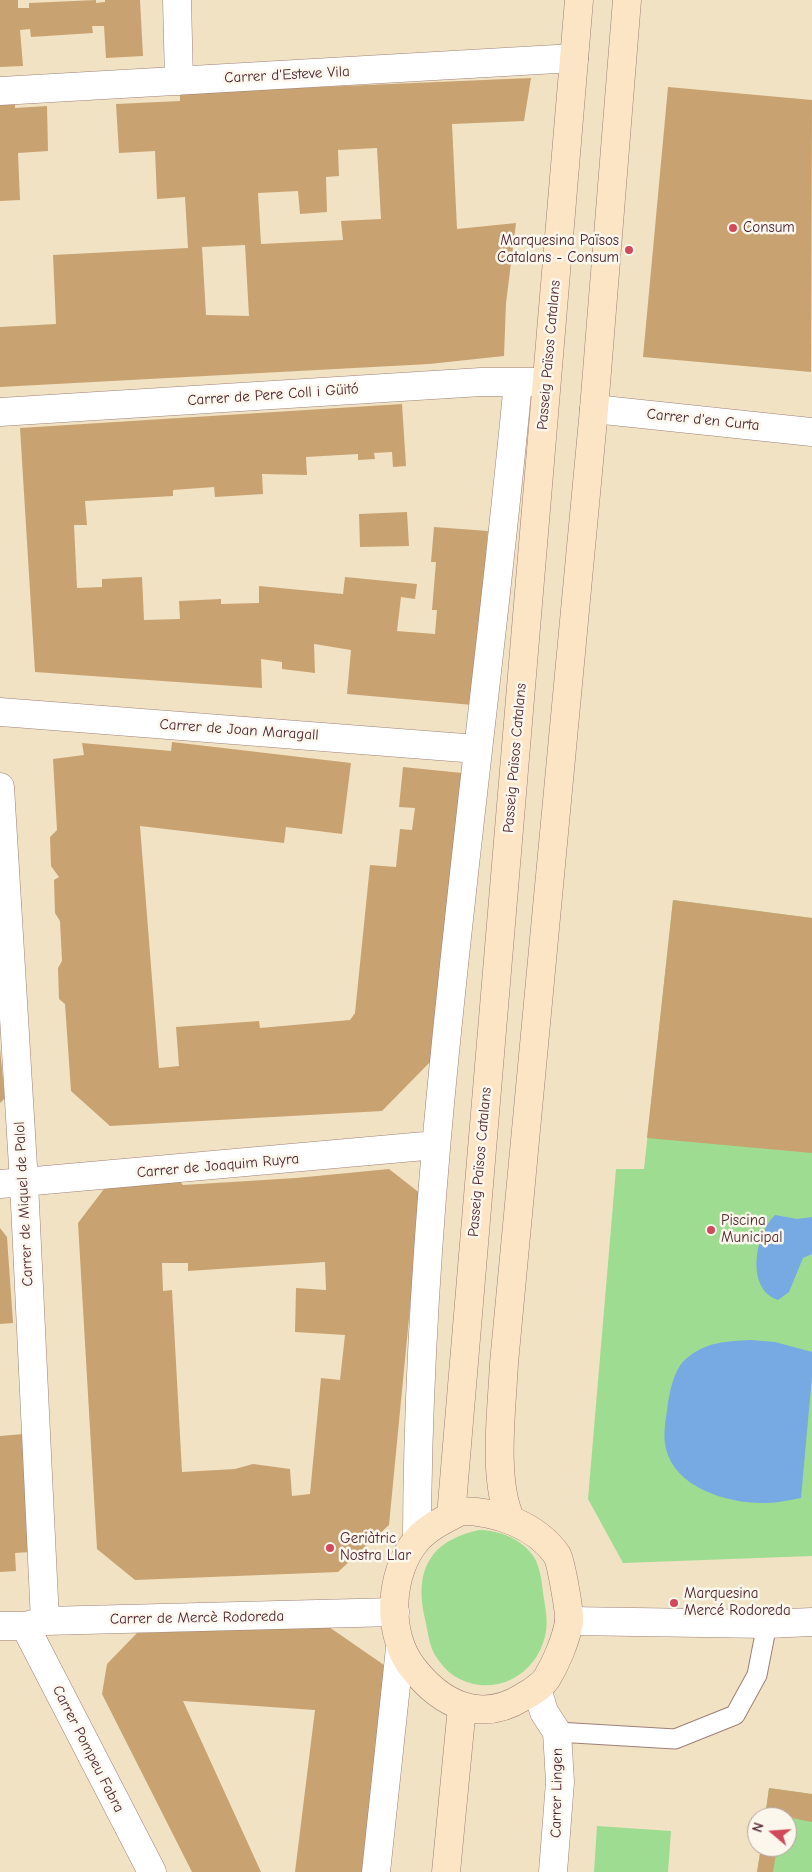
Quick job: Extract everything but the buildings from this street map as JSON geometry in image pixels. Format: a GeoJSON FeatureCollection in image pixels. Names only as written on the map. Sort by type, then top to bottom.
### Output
{"type":"FeatureCollection","features":[{"type":"Feature","properties":{"kind":"main road","name":"Passeig Països Catalans"},"geometry":{"type":"LineString","coordinates":[[450,1516],[579,0]]}},
{"type":"Feature","properties":{"kind":"main road"},"geometry":{"type":"LineString","coordinates":[[511,1520],[504,1505],[501,1482],[504,1363],[532,1083],[594,409],[627,0]]}},
{"type":"Feature","properties":{"kind":"main road"},"geometry":{"type":"LineString","coordinates":[[461,1511],[484,1512],[511,1520],[545,1542],[558,1557],[569,1621],[554,1663],[546,1680],[538,1688],[509,1706],[482,1710],[462,1707],[436,1694],[409,1663],[400,1648],[395,1612],[402,1562],[417,1539],[435,1525],[461,1511]]}},
{"type":"Feature","properties":{"kind":"main road"},"geometry":{"type":"LineString","coordinates":[[446,1872],[462,1707]]}},
{"type":"Feature","properties":{"kind":"street"},"geometry":{"type":"LineString","coordinates":[[177,0],[180,81]]}},
{"type":"Feature","properties":{"kind":"street","name":"Carrer d'Esteve Vila"},"geometry":{"type":"LineString","coordinates":[[0,91],[574,58]]}},
{"type":"Feature","properties":{"kind":"street","name":"Carrer de Pere Coll i Güitó"},"geometry":{"type":"LineString","coordinates":[[0,412],[481,382],[547,382]]}},
{"type":"Feature","properties":{"kind":"street","name":"Passeig Països Catalans"},"geometry":{"type":"LineString","coordinates":[[417,1539],[424,1312],[436,1145],[477,749],[518,382]]}},
{"type":"Feature","properties":{"kind":"street","name":"Carrer d'en Curta"},"geometry":{"type":"LineString","coordinates":[[594,409],[812,432]]}},
{"type":"Feature","properties":{"kind":"street","name":"Carrer de Joan Maragall"},"geometry":{"type":"LineString","coordinates":[[0,712],[477,749]]}},
{"type":"Feature","properties":{"kind":"street","name":"Carrer de Miquel de Palol"},"geometry":{"type":"LineString","coordinates":[[0,787],[23,1624]]}},
{"type":"Feature","properties":{"kind":"street","name":"Carrer de Joaquim Ruyra"},"geometry":{"type":"LineString","coordinates":[[12,1184],[436,1145]]}},
{"type":"Feature","properties":{"kind":"street","name":"Carrer de Mercè Rodoreda"},"geometry":{"type":"LineString","coordinates":[[23,1624],[395,1612]]}},
{"type":"Feature","properties":{"kind":"street"},"geometry":{"type":"LineString","coordinates":[[569,1621],[767,1624],[812,1622]]}},
{"type":"Feature","properties":{"kind":"street","name":"Carrer Pompeu Fabra"},"geometry":{"type":"LineString","coordinates":[[23,1624],[152,1872]]}},
{"type":"Feature","properties":{"kind":"street"},"geometry":{"type":"LineString","coordinates":[[376,1872],[400,1648]]}},
{"type":"Feature","properties":{"kind":"street","name":"Carrer Lingen"},"geometry":{"type":"LineString","coordinates":[[538,1688],[544,1712],[557,1732],[560,1782],[553,1872]]}},
{"type":"Feature","properties":{"kind":"lane"},"geometry":{"type":"LineString","coordinates":[[557,1732],[675,1739],[734,1715],[757,1675],[767,1624]]}},
{"type":"Feature","properties":{"kind":"green space","name":"Piscina Municipal"},"geometry":{"type":"Polygon","coordinates":[[[673,900],[812,918],[812,1556],[623,1563],[588,1499],[616,1169],[644,1169],[673,900]]]}},
{"type":"Feature","properties":{"kind":"green space"},"geometry":{"type":"Polygon","coordinates":[[[479,1530],[487,1530],[510,1537],[523,1545],[534,1557],[540,1575],[547,1626],[538,1654],[524,1672],[514,1678],[492,1685],[466,1682],[454,1676],[443,1667],[431,1647],[422,1602],[424,1573],[429,1561],[437,1550],[462,1535],[479,1530]]]}},
{"type":"Feature","properties":{"kind":"green space"},"geometry":{"type":"Polygon","coordinates":[[[769,1788],[812,1794],[812,1872],[757,1872],[759,1857],[797,1857],[797,1807],[766,1807],[769,1788]]]}},
{"type":"Feature","properties":{"kind":"green space"},"geometry":{"type":"Polygon","coordinates":[[[597,1826],[671,1831],[668,1872],[594,1872],[597,1826]]]}},
{"type":"Feature","properties":{"kind":"water"},"geometry":{"type":"Polygon","coordinates":[[[775,1215],[797,1219],[812,1217],[812,1254],[803,1258],[789,1292],[778,1300],[768,1294],[761,1285],[757,1273],[758,1247],[762,1235],[775,1215]]]}},
{"type":"Feature","properties":{"kind":"water"},"geometry":{"type":"Polygon","coordinates":[[[751,1340],[775,1342],[812,1352],[812,1376],[801,1498],[779,1502],[752,1503],[721,1497],[693,1484],[681,1474],[672,1463],[666,1449],[665,1430],[669,1398],[672,1383],[682,1363],[694,1353],[709,1346],[725,1342],[751,1340]]]}},
{"type":"Feature","properties":{"kind":"place","name":"Consum"},"geometry":{"type":"Point","coordinates":[733,228]}},
{"type":"Feature","properties":{"kind":"place","name":"Marquesina Països Catalans - Consum"},"geometry":{"type":"Point","coordinates":[629,250]}},
{"type":"Feature","properties":{"kind":"place","name":"Piscina Municipal"},"geometry":{"type":"Point","coordinates":[711,1230]}},
{"type":"Feature","properties":{"kind":"place","name":"Geriàtric Nostra Llar"},"geometry":{"type":"Point","coordinates":[330,1548]}},
{"type":"Feature","properties":{"kind":"place","name":"Marquesina Mercé Rodoreda"},"geometry":{"type":"Point","coordinates":[674,1603]}}]}
